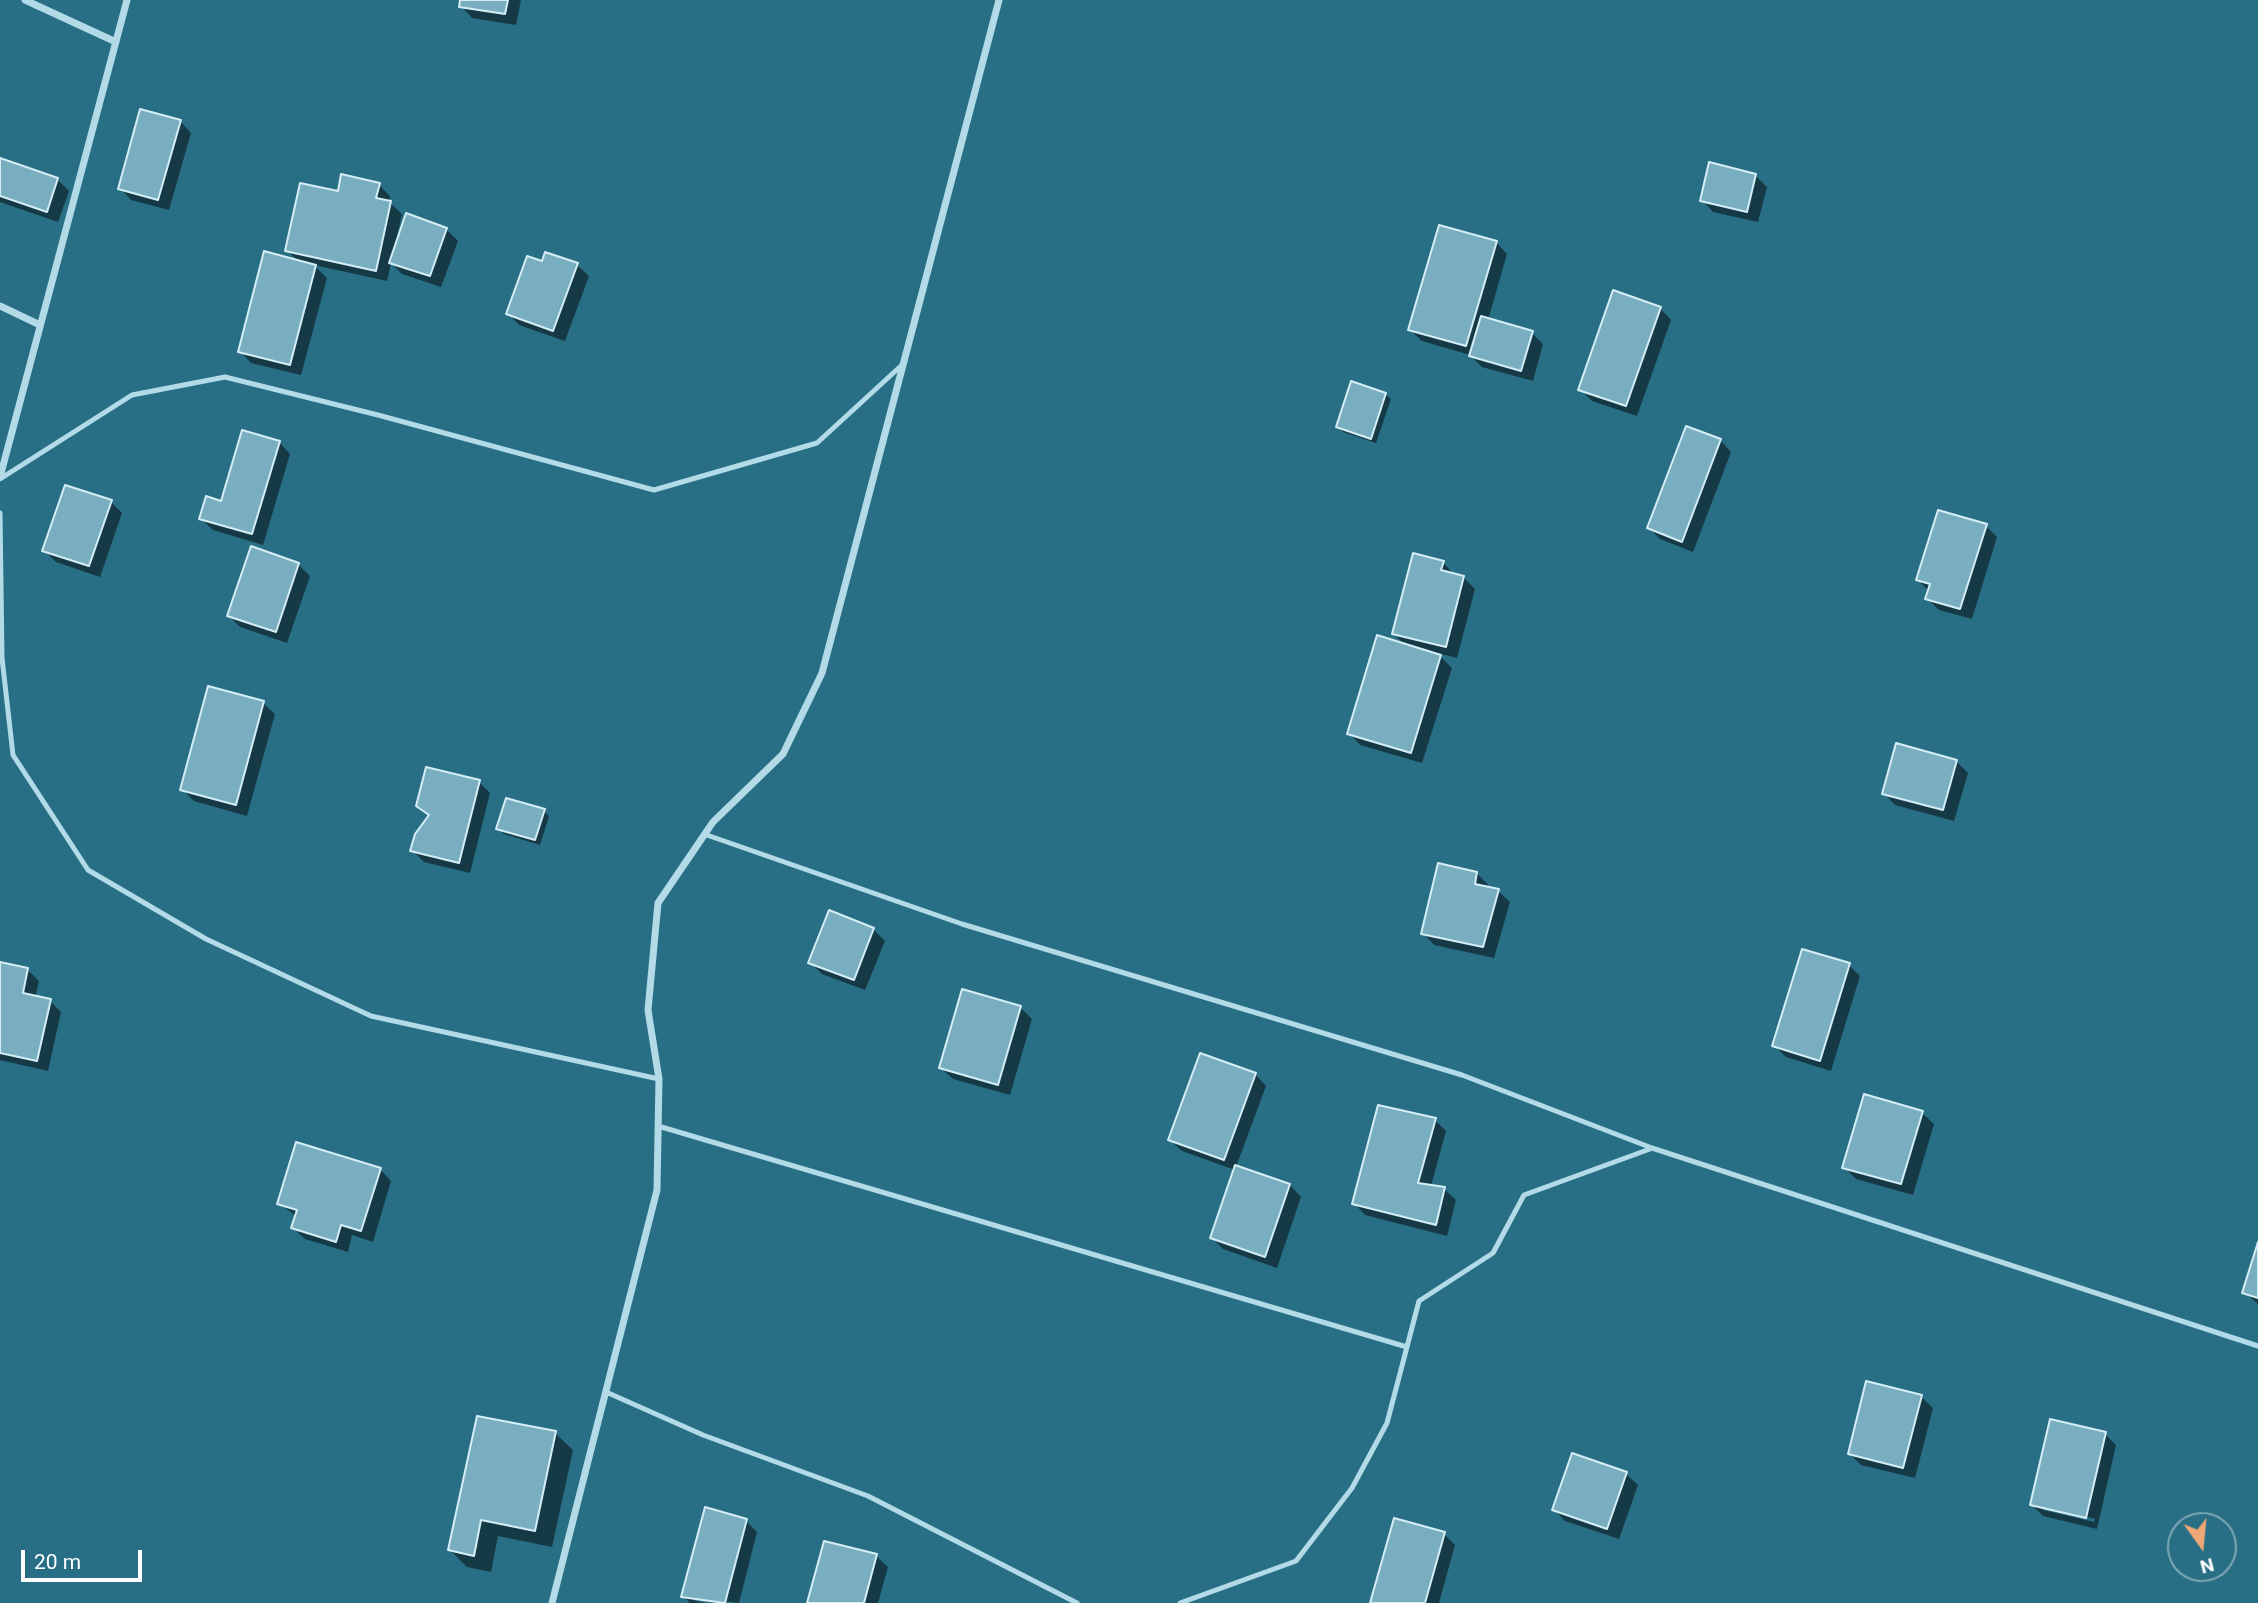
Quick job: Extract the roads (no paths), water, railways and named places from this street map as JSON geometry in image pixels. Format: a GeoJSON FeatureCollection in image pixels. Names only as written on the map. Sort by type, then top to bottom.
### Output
{"type":"FeatureCollection","features":[{"type":"Feature","properties":{"kind":"street"},"geometry":{"type":"LineString","coordinates":[[25,0],[116,42]]}},
{"type":"Feature","properties":{"kind":"street"},"geometry":{"type":"LineString","coordinates":[[0,478],[127,0]]}},
{"type":"Feature","properties":{"kind":"street"},"geometry":{"type":"LineString","coordinates":[[552,1603],[657,1190],[659,1079],[648,1010],[658,903],[712,822],[783,754],[822,673],[999,0]]}},
{"type":"Feature","properties":{"kind":"street"},"geometry":{"type":"LineString","coordinates":[[0,306],[40,325]]}},
{"type":"Feature","properties":{"kind":"lane"},"geometry":{"type":"LineString","coordinates":[[0,478],[132,395],[225,377],[378,415],[654,491],[817,443],[905,362]]}},
{"type":"Feature","properties":{"kind":"lane"},"geometry":{"type":"LineString","coordinates":[[0,513],[2,658],[13,755],[88,870],[206,939],[371,1016],[659,1079]]}},
{"type":"Feature","properties":{"kind":"lane"},"geometry":{"type":"LineString","coordinates":[[704,834],[962,924],[1462,1075],[1651,1148],[2258,1346]]}},
{"type":"Feature","properties":{"kind":"lane"},"geometry":{"type":"LineString","coordinates":[[658,1126],[1407,1347]]}},
{"type":"Feature","properties":{"kind":"lane"},"geometry":{"type":"LineString","coordinates":[[1180,1603],[1296,1561],[1352,1488],[1387,1423],[1419,1301],[1493,1253],[1524,1195],[1651,1148]]}},
{"type":"Feature","properties":{"kind":"lane"},"geometry":{"type":"LineString","coordinates":[[606,1392],[703,1435],[868,1496],[1077,1603]]}}]}
